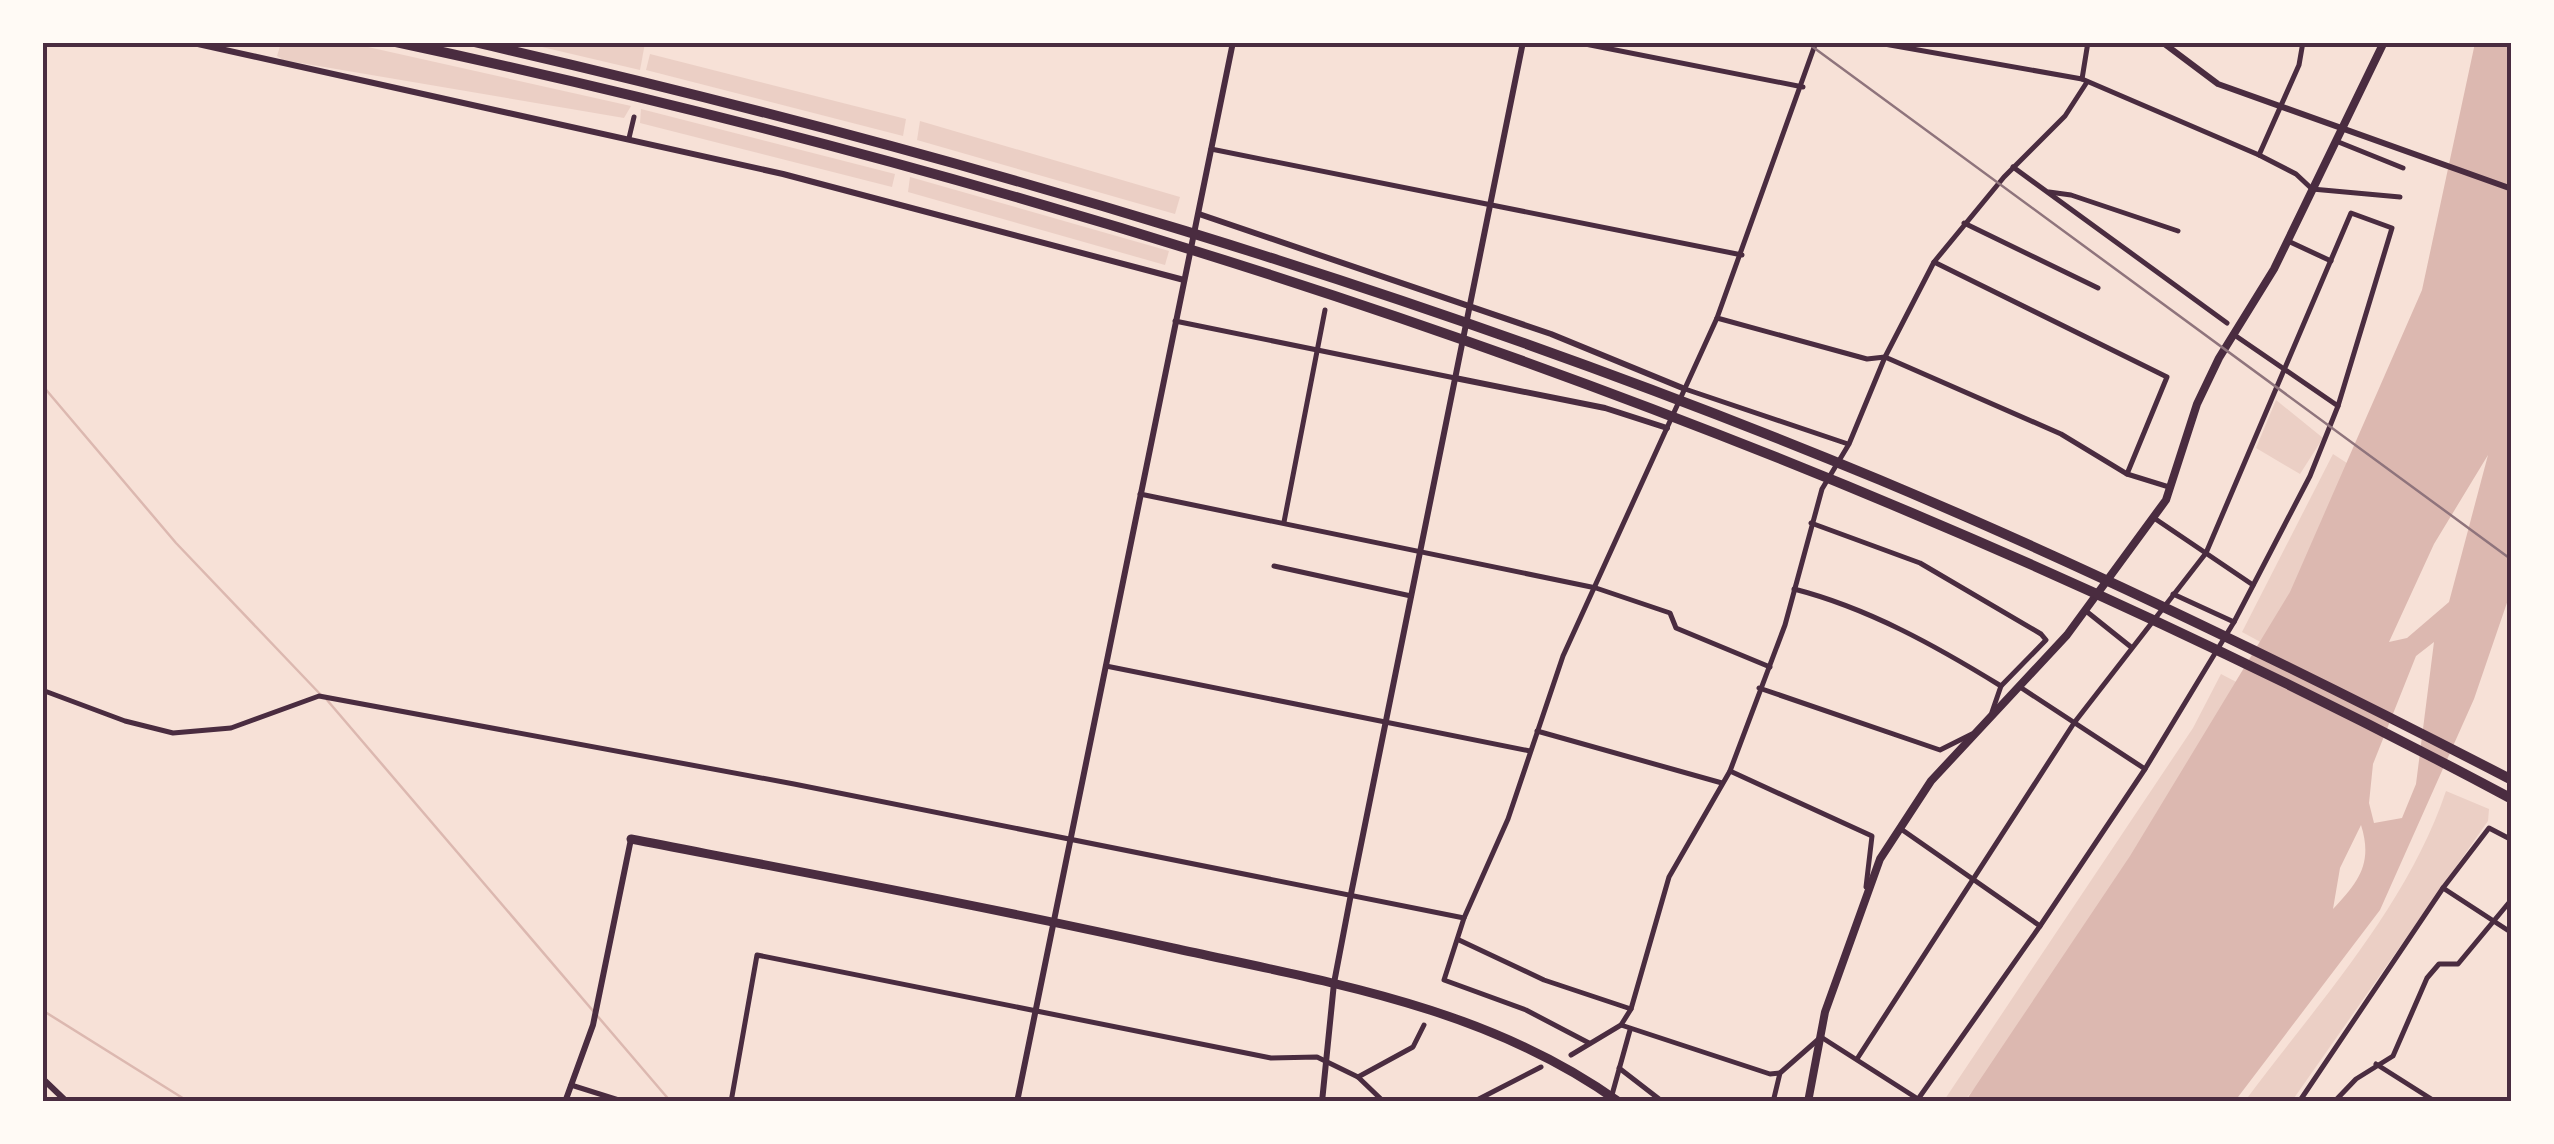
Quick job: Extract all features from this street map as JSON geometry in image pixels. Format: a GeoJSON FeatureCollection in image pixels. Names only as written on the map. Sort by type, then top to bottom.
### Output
{"type":"FeatureCollection","features":[{"type":"Feature","properties":{"kind":"highway"},"geometry":{"type":"LineString","coordinates":[[396,42],[828,146],[1174,244],[1499,352],[1862,492],[2229,656],[2509,798]]}},
{"type":"Feature","properties":{"kind":"highway"},"geometry":{"type":"LineString","coordinates":[[474,42],[837,130],[1178,227],[1504,336],[1882,481],[2236,641],[2512,780]]}},
{"type":"Feature","properties":{"kind":"highway"},"geometry":{"type":"LineString","coordinates":[[631,839],[1053,922],[1334,983],[1472,1022],[1594,1084],[1619,1102]]}},
{"type":"Feature","properties":{"kind":"main road"},"geometry":{"type":"LineString","coordinates":[[1808,1102],[1825,1012],[1866,887],[1898,828],[1931,781],[2086,611],[2154,518],[2171,488],[2198,404],[2288,241],[2338,130],[2384,42]]}},
{"type":"Feature","properties":{"kind":"street"},"geometry":{"type":"LineString","coordinates":[[189,42],[629,138],[908,205],[1184,280]]}},
{"type":"Feature","properties":{"kind":"street"},"geometry":{"type":"LineString","coordinates":[[1017,1102],[1233,42]]}},
{"type":"Feature","properties":{"kind":"street"},"geometry":{"type":"LineString","coordinates":[[1322,1102],[1334,983],[1523,42]]}},
{"type":"Feature","properties":{"kind":"street"},"geometry":{"type":"LineString","coordinates":[[1574,42],[1803,87]]}},
{"type":"Feature","properties":{"kind":"street"},"geometry":{"type":"LineString","coordinates":[[1588,1043],[1526,1010],[1444,980],[1464,918],[1508,818],[1562,656],[1716,318],[1803,87],[1816,42]]}},
{"type":"Feature","properties":{"kind":"street"},"geometry":{"type":"LineString","coordinates":[[1872,42],[2084,81],[2259,155],[2296,174],[2312,189],[2400,197]]}},
{"type":"Feature","properties":{"kind":"street"},"geometry":{"type":"LineString","coordinates":[[1570,1055],[1621,1025],[1630,1009],[1669,877],[1730,772],[1759,688],[1770,668],[1822,488],[1849,444],[1885,357],[1934,262],[1964,223],[2064,116],[2084,81],[2088,42]]}},
{"type":"Feature","properties":{"kind":"street"},"geometry":{"type":"LineString","coordinates":[[2162,42],[2218,84],[2512,189]]}},
{"type":"Feature","properties":{"kind":"street"},"geometry":{"type":"LineString","coordinates":[[2259,155],[2299,64],[2303,42]]}},
{"type":"Feature","properties":{"kind":"street"},"geometry":{"type":"LineString","coordinates":[[629,138],[634,117]]}},
{"type":"Feature","properties":{"kind":"street"},"geometry":{"type":"LineString","coordinates":[[2335,141],[2403,168]]}},
{"type":"Feature","properties":{"kind":"street"},"geometry":{"type":"LineString","coordinates":[[1211,149],[1742,254]]}},
{"type":"Feature","properties":{"kind":"street"},"geometry":{"type":"LineString","coordinates":[[2013,168],[2227,323]]}},
{"type":"Feature","properties":{"kind":"street"},"geometry":{"type":"LineString","coordinates":[[2046,192],[2071,195],[2178,231]]}},
{"type":"Feature","properties":{"kind":"street"},"geometry":{"type":"LineString","coordinates":[[1199,214],[1468,305],[1685,389],[1849,444]]}},
{"type":"Feature","properties":{"kind":"street"},"geometry":{"type":"LineString","coordinates":[[1621,1025],[1770,1074],[1780,1072],[1821,1037],[1917,1100],[2144,770],[2234,622],[2310,476],[2338,406],[2392,228],[2351,214],[2206,553],[2074,723],[1857,1058]]}},
{"type":"Feature","properties":{"kind":"street"},"geometry":{"type":"LineString","coordinates":[[1964,223],[2098,288]]}},
{"type":"Feature","properties":{"kind":"street"},"geometry":{"type":"LineString","coordinates":[[2288,241],[2330,261]]}},
{"type":"Feature","properties":{"kind":"street"},"geometry":{"type":"LineString","coordinates":[[1934,262],[2167,377],[2127,474]]}},
{"type":"Feature","properties":{"kind":"street"},"geometry":{"type":"LineString","coordinates":[[1284,522],[1325,310]]}},
{"type":"Feature","properties":{"kind":"street"},"geometry":{"type":"LineString","coordinates":[[1716,318],[1867,359],[1885,357],[2061,434],[2127,474],[2171,488]]}},
{"type":"Feature","properties":{"kind":"street"},"geometry":{"type":"LineString","coordinates":[[1175,321],[1616,410],[1667,428]]}},
{"type":"Feature","properties":{"kind":"street"},"geometry":{"type":"LineString","coordinates":[[2234,334],[2338,406]]}},
{"type":"Feature","properties":{"kind":"street"},"geometry":{"type":"LineString","coordinates":[[1140,494],[1596,588],[1670,612],[1676,628],[1770,668]]}},
{"type":"Feature","properties":{"kind":"street"},"geometry":{"type":"LineString","coordinates":[[2154,518],[2254,585]]}},
{"type":"Feature","properties":{"kind":"street"},"geometry":{"type":"LineString","coordinates":[[1811,523],[1920,563],[2042,634],[2046,640],[2001,686],[1990,718]]}},
{"type":"Feature","properties":{"kind":"street"},"geometry":{"type":"LineString","coordinates":[[1274,566],[1411,596]]}},
{"type":"Feature","properties":{"kind":"street"},"geometry":{"type":"LineString","coordinates":[[1794,589],[1891,624],[2001,686]]}},
{"type":"Feature","properties":{"kind":"street"},"geometry":{"type":"LineString","coordinates":[[2173,594],[2234,622]]}},
{"type":"Feature","properties":{"kind":"street"},"geometry":{"type":"LineString","coordinates":[[2086,611],[2132,647]]}},
{"type":"Feature","properties":{"kind":"street"},"geometry":{"type":"LineString","coordinates":[[1106,666],[1530,752]]}},
{"type":"Feature","properties":{"kind":"street"},"geometry":{"type":"LineString","coordinates":[[2020,687],[2144,770]]}},
{"type":"Feature","properties":{"kind":"street"},"geometry":{"type":"LineString","coordinates":[[1759,688],[1940,750],[1976,732]]}},
{"type":"Feature","properties":{"kind":"street"},"geometry":{"type":"LineString","coordinates":[[42,690],[125,721],[173,733],[230,728],[320,696],[1464,918]]}},
{"type":"Feature","properties":{"kind":"street"},"geometry":{"type":"LineString","coordinates":[[1537,731],[1724,784]]}},
{"type":"Feature","properties":{"kind":"street"},"geometry":{"type":"LineString","coordinates":[[1730,772],[1872,836],[1866,887]]}},
{"type":"Feature","properties":{"kind":"street"},"geometry":{"type":"LineString","coordinates":[[1898,828],[2040,926]]}},
{"type":"Feature","properties":{"kind":"street"},"geometry":{"type":"LineString","coordinates":[[2300,1102],[2443,888],[2489,828],[2512,840]]}},
{"type":"Feature","properties":{"kind":"street"},"geometry":{"type":"LineString","coordinates":[[565,1102],[593,1026],[631,839]]}},
{"type":"Feature","properties":{"kind":"street"},"geometry":{"type":"LineString","coordinates":[[2443,888],[2512,933]]}},
{"type":"Feature","properties":{"kind":"street"},"geometry":{"type":"LineString","coordinates":[[2334,1102],[2376,1064],[2393,1056],[2426,978],[2439,964],[2458,964],[2512,899]]}},
{"type":"Feature","properties":{"kind":"street"},"geometry":{"type":"LineString","coordinates":[[1459,940],[1544,980],[1630,1009]]}},
{"type":"Feature","properties":{"kind":"street"},"geometry":{"type":"LineString","coordinates":[[730,1102],[758,956],[1271,1058],[1311,1056],[1358,1077],[1384,1102]]}},
{"type":"Feature","properties":{"kind":"street"},"geometry":{"type":"LineString","coordinates":[[1358,1077],[1414,1047],[1424,1025]]}},
{"type":"Feature","properties":{"kind":"street"},"geometry":{"type":"LineString","coordinates":[[1610,1102],[1630,1030]]}},
{"type":"Feature","properties":{"kind":"street"},"geometry":{"type":"LineString","coordinates":[[2376,1064],[2436,1102]]}},
{"type":"Feature","properties":{"kind":"street"},"geometry":{"type":"LineString","coordinates":[[1473,1102],[1542,1067]]}},
{"type":"Feature","properties":{"kind":"street"},"geometry":{"type":"LineString","coordinates":[[1620,1068],[1663,1102]]}},
{"type":"Feature","properties":{"kind":"street"},"geometry":{"type":"LineString","coordinates":[[1773,1102],[1780,1072]]}},
{"type":"Feature","properties":{"kind":"street"},"geometry":{"type":"LineString","coordinates":[[42,1078],[67,1102]]}},
{"type":"Feature","properties":{"kind":"street"},"geometry":{"type":"LineString","coordinates":[[571,1084],[625,1102]]}},
{"type":"Feature","properties":{"kind":"shaded area"},"geometry":{"type":"Polygon","coordinates":[[[645,42],[640,70],[525,43],[645,42]]]}},
{"type":"Feature","properties":{"kind":"shaded area"},"geometry":{"type":"Polygon","coordinates":[[[281,43],[350,43],[631,106],[624,118],[283,60],[277,56],[281,43]]]}},
{"type":"Feature","properties":{"kind":"shaded area"},"geometry":{"type":"Polygon","coordinates":[[[2475,43],[2511,43],[2511,591],[2474,699],[2380,910],[2235,1101],[1965,1102],[2130,856],[2290,592],[2422,290],[2475,43]],[[2488,455],[2434,544],[2389,642],[2407,638],[2449,602],[2488,455]],[[2434,642],[2416,656],[2373,764],[2369,803],[2374,823],[2402,818],[2416,784],[2434,642]],[[2361,825],[2340,868],[2333,909],[2361,871],[2365,850],[2361,825]]]}},
{"type":"Feature","properties":{"kind":"shaded area"},"geometry":{"type":"Polygon","coordinates":[[[650,54],[906,119],[903,136],[646,70],[650,54]]]}},
{"type":"Feature","properties":{"kind":"shaded area"},"geometry":{"type":"Polygon","coordinates":[[[641,109],[895,174],[892,187],[640,123],[641,109]]]}},
{"type":"Feature","properties":{"kind":"shaded area"},"geometry":{"type":"Polygon","coordinates":[[[920,121],[1180,197],[1175,214],[917,140],[920,121]]]}},
{"type":"Feature","properties":{"kind":"shaded area"},"geometry":{"type":"Polygon","coordinates":[[[910,177],[1169,251],[1165,265],[908,192],[910,177]]]}},
{"type":"Feature","properties":{"kind":"shaded area"},"geometry":{"type":"Polygon","coordinates":[[[2276,400],[2323,438],[2300,474],[2256,448],[2276,400]]]}},
{"type":"Feature","properties":{"kind":"shaded area"},"geometry":{"type":"Polygon","coordinates":[[[2333,454],[2353,467],[2266,645],[2242,632],[2333,454]]]}},
{"type":"Feature","properties":{"kind":"shaded area"},"geometry":{"type":"Polygon","coordinates":[[[2221,674],[2244,686],[1991,1069],[1964,1101],[1943,1102],[2193,728],[2221,674]]]}},
{"type":"Feature","properties":{"kind":"shaded area"},"geometry":{"type":"Polygon","coordinates":[[[2446,791],[2489,809],[2488,821],[2292,1101],[2245,1101],[2384,914],[2429,834],[2446,791]]]}},
{"type":"Feature","properties":{"kind":"waterway"},"geometry":{"type":"LineString","coordinates":[[42,385],[176,543],[321,695]]}},
{"type":"Feature","properties":{"kind":"waterway"},"geometry":{"type":"LineString","coordinates":[[327,700],[671,1102]]}},
{"type":"Feature","properties":{"kind":"waterway"},"geometry":{"type":"LineString","coordinates":[[42,1010],[189,1102]]}},
{"type":"Feature","properties":{"kind":"railway"},"geometry":{"type":"LineString","coordinates":[[1806,42],[2512,560]]}}]}
